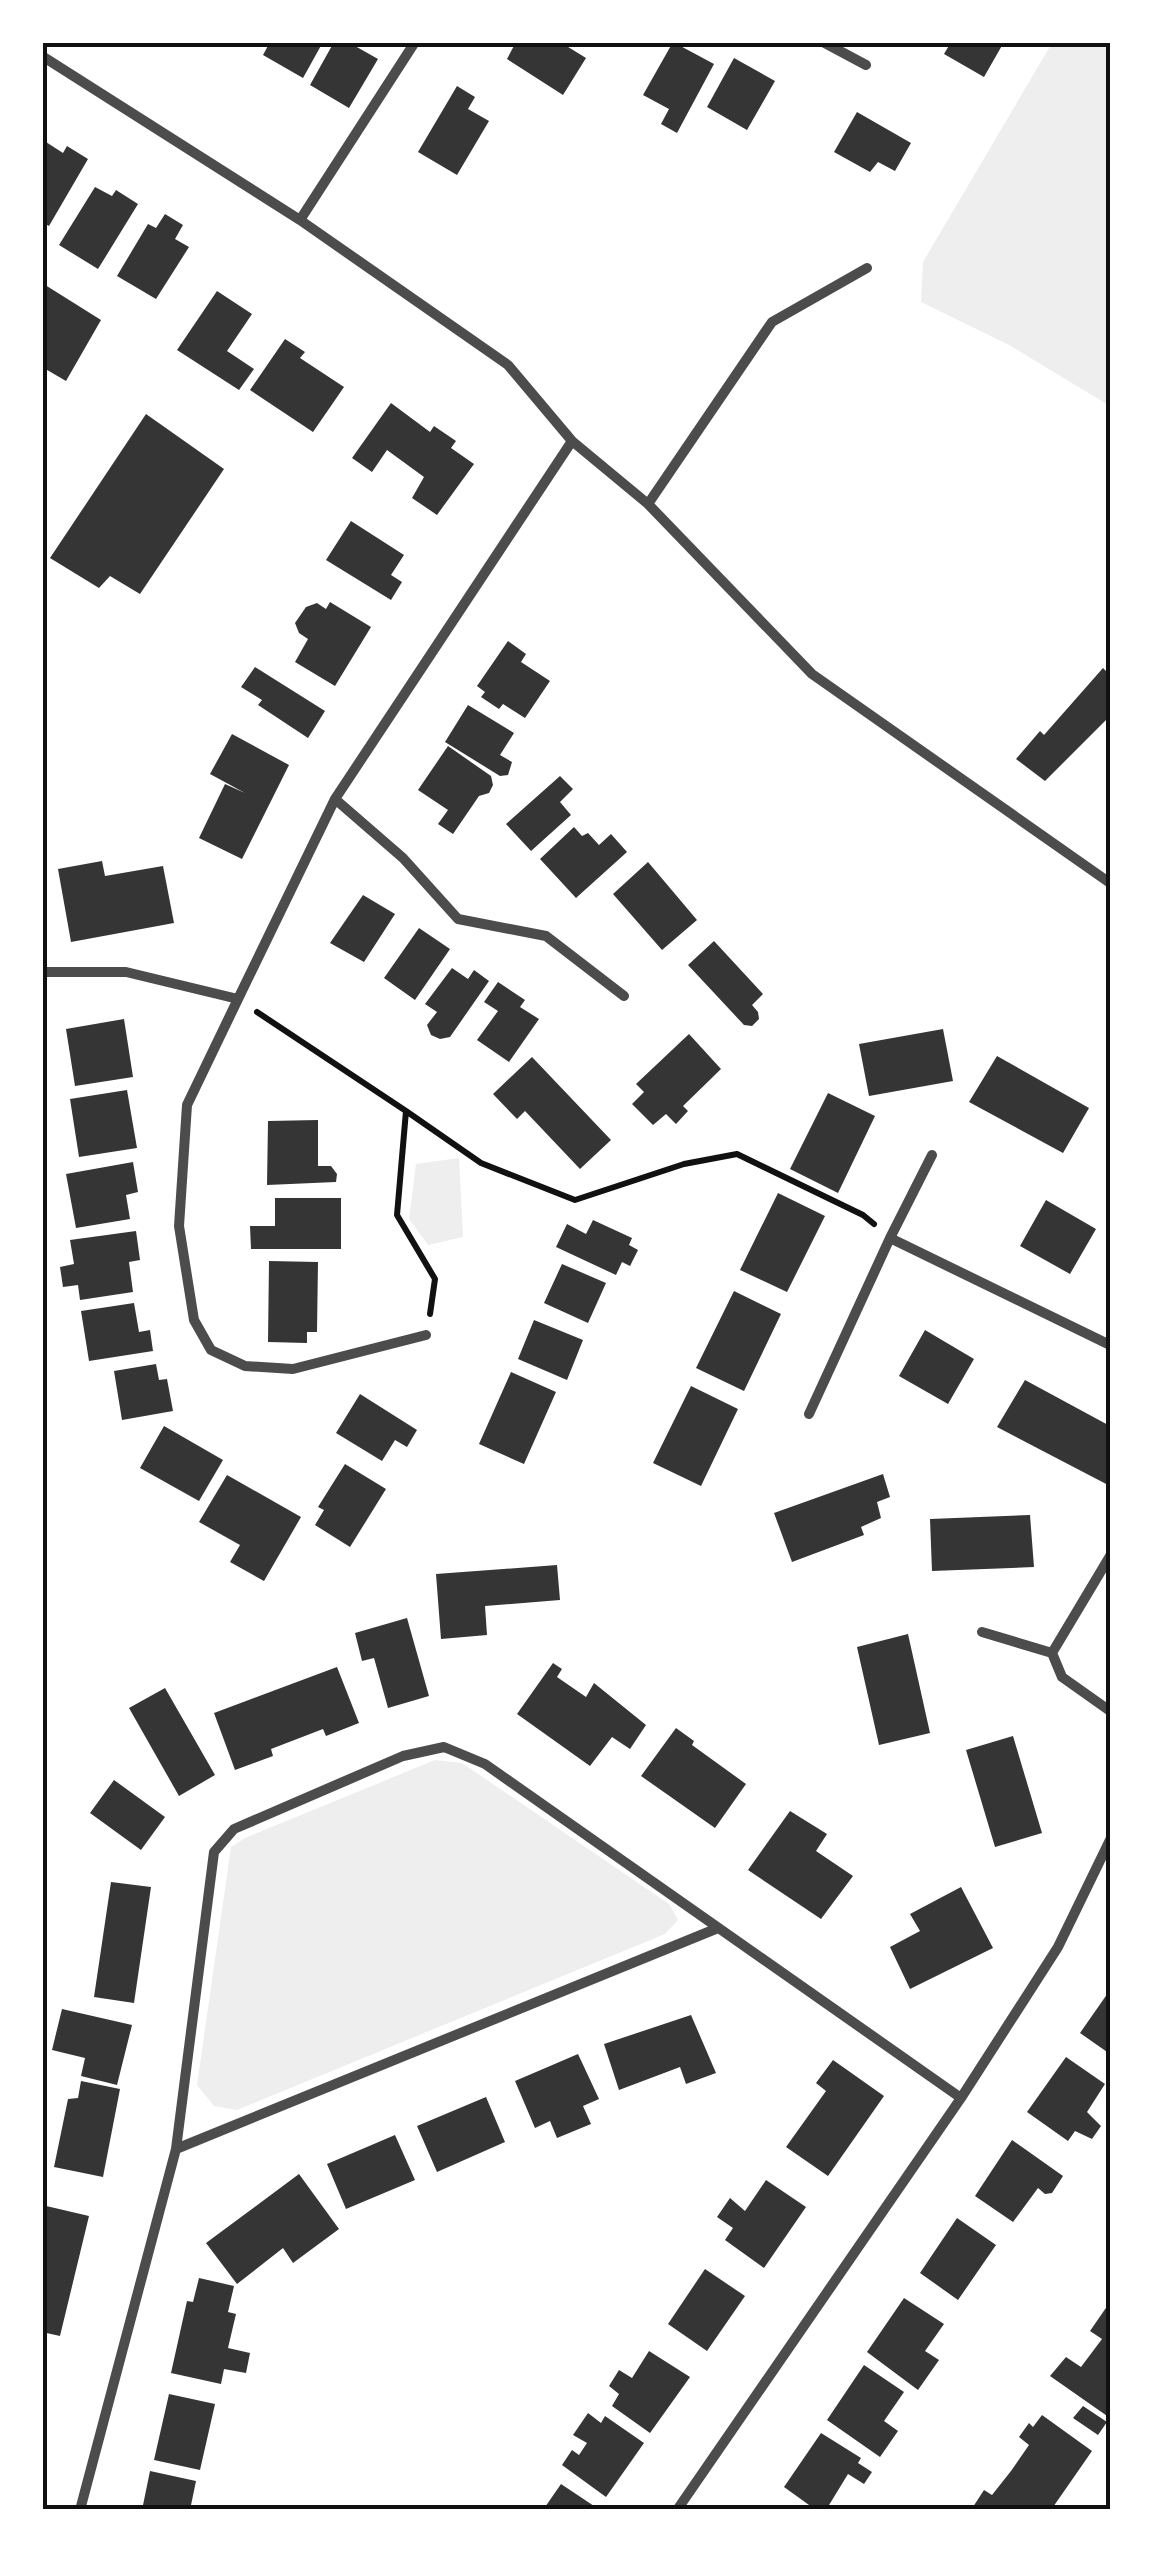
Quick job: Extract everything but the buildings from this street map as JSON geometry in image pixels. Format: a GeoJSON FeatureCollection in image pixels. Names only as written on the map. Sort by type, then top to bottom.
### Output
{"type":"FeatureCollection","features":[{"type":"Feature","properties":{"kind":"street"},"geometry":{"type":"LineString","coordinates":[[300,220],[415,42]]}},
{"type":"Feature","properties":{"kind":"street"},"geometry":{"type":"LineString","coordinates":[[824,42],[866,65]]}},
{"type":"Feature","properties":{"kind":"street"},"geometry":{"type":"LineString","coordinates":[[42,56],[300,220],[508,365],[572,441],[648,504],[812,674],[1110,883]]}},
{"type":"Feature","properties":{"kind":"street"},"geometry":{"type":"LineString","coordinates":[[648,504],[772,322],[867,268]]}},
{"type":"Feature","properties":{"kind":"street"},"geometry":{"type":"LineString","coordinates":[[426,1334],[294,1369],[245,1366],[210,1350],[194,1320],[179,1226],[187,1105],[335,799],[572,441]]}},
{"type":"Feature","properties":{"kind":"street"},"geometry":{"type":"LineString","coordinates":[[335,799],[403,858],[458,920],[546,936],[624,996]]}},
{"type":"Feature","properties":{"kind":"street"},"geometry":{"type":"LineString","coordinates":[[42,972],[126,972],[238,999]]}},
{"type":"Feature","properties":{"kind":"street"},"geometry":{"type":"LineString","coordinates":[[810,1414],[932,1155]]}},
{"type":"Feature","properties":{"kind":"street"},"geometry":{"type":"LineString","coordinates":[[890,1238],[1110,1346]]}},
{"type":"Feature","properties":{"kind":"street"},"geometry":{"type":"LineString","coordinates":[[1052,1653],[1110,1556]]}},
{"type":"Feature","properties":{"kind":"street"},"geometry":{"type":"LineString","coordinates":[[982,1632],[1052,1653]]}},
{"type":"Feature","properties":{"kind":"street"},"geometry":{"type":"LineString","coordinates":[[1052,1653],[1062,1677],[1110,1710]]}},
{"type":"Feature","properties":{"kind":"street"},"geometry":{"type":"LineString","coordinates":[[80,2510],[176,2148],[214,1852],[234,1828],[403,1756],[444,1747],[485,1764],[961,2098]]}},
{"type":"Feature","properties":{"kind":"street"},"geometry":{"type":"LineString","coordinates":[[676,2510],[961,2098],[1058,1946],[1110,1840]]}},
{"type":"Feature","properties":{"kind":"street"},"geometry":{"type":"LineString","coordinates":[[176,2148],[718,1928]]}},
{"type":"Feature","properties":{"kind":"path"},"geometry":{"type":"LineString","coordinates":[[238,999],[481,1163],[575,1200],[684,1164],[738,1154],[863,1215],[890,1238]]}},
{"type":"Feature","properties":{"kind":"path"},"geometry":{"type":"LineString","coordinates":[[406,1112],[397,1216],[435,1279],[426,1334]]}},
{"type":"Feature","properties":{"kind":"shaded area"},"geometry":{"type":"Polygon","coordinates":[[[1052,43],[1110,43],[1110,406],[1009,345],[921,302],[923,262],[1052,43]]]}},
{"type":"Feature","properties":{"kind":"shaded area"},"geometry":{"type":"Polygon","coordinates":[[[459,1158],[463,1237],[428,1245],[409,1219],[416,1164],[459,1158]]]}},
{"type":"Feature","properties":{"kind":"shaded area"},"geometry":{"type":"Polygon","coordinates":[[[435,1760],[462,1763],[669,1904],[678,1920],[665,1934],[237,2110],[214,2106],[197,2085],[231,1847],[435,1760]]]}}]}
